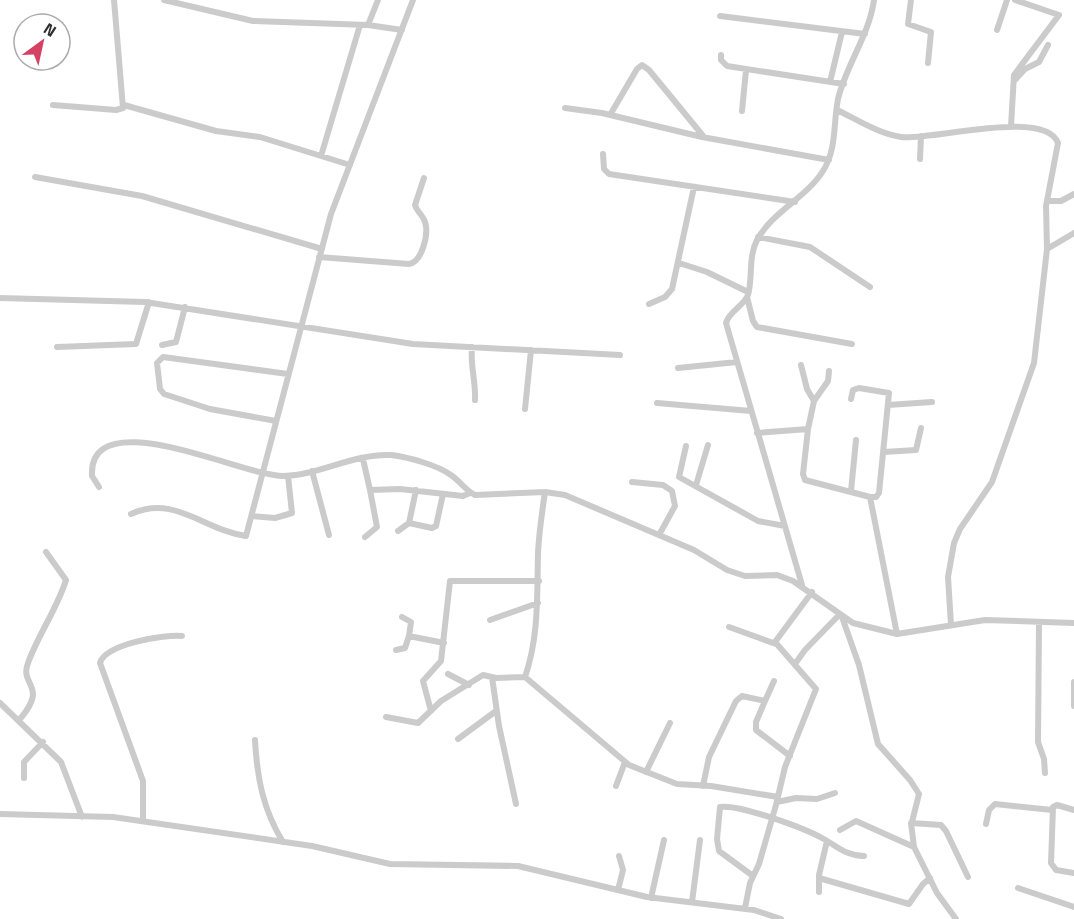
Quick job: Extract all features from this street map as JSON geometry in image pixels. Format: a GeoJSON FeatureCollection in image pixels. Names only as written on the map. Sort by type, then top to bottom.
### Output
{"type":"FeatureCollection","features":[{"type":"Feature","properties":{"kind":"street"},"geometry":{"type":"LineString","coordinates":[[53,105],[120,110],[124,105],[114,0]]}},
{"type":"Feature","properties":{"kind":"street"},"geometry":{"type":"LineString","coordinates":[[164,0],[253,21],[360,25],[402,30]]}},
{"type":"Feature","properties":{"kind":"street"},"geometry":{"type":"LineString","coordinates":[[368,26],[378,0]]}},
{"type":"Feature","properties":{"kind":"street"},"geometry":{"type":"LineString","coordinates":[[131,514],[146,507],[162,506],[226,532],[246,536],[265,473],[300,325],[331,214],[413,0]]}},
{"type":"Feature","properties":{"kind":"street"},"geometry":{"type":"LineString","coordinates":[[852,344],[757,327],[748,294],[754,248],[759,237],[816,182],[829,160],[837,110],[844,84],[865,34],[874,0]]}},
{"type":"Feature","properties":{"kind":"street"},"geometry":{"type":"LineString","coordinates":[[911,0],[908,24],[931,32],[928,63]]}},
{"type":"Feature","properties":{"kind":"street"},"geometry":{"type":"LineString","coordinates":[[997,30],[1007,0]]}},
{"type":"Feature","properties":{"kind":"street"},"geometry":{"type":"LineString","coordinates":[[1011,126],[1012,83],[1017,68],[1059,15],[1015,0]]}},
{"type":"Feature","properties":{"kind":"street"},"geometry":{"type":"LineString","coordinates":[[720,16],[865,34]]}},
{"type":"Feature","properties":{"kind":"street"},"geometry":{"type":"LineString","coordinates":[[321,156],[360,25]]}},
{"type":"Feature","properties":{"kind":"street"},"geometry":{"type":"LineString","coordinates":[[830,82],[842,32]]}},
{"type":"Feature","properties":{"kind":"street"},"geometry":{"type":"LineString","coordinates":[[1012,83],[1025,69],[1039,62],[1048,45]]}},
{"type":"Feature","properties":{"kind":"street"},"geometry":{"type":"LineString","coordinates":[[721,55],[724,64],[746,70],[844,84]]}},
{"type":"Feature","properties":{"kind":"street"},"geometry":{"type":"LineString","coordinates":[[610,115],[637,69],[642,65],[649,70],[705,137]]}},
{"type":"Feature","properties":{"kind":"street"},"geometry":{"type":"LineString","coordinates":[[742,111],[746,70]]}},
{"type":"Feature","properties":{"kind":"street"},"geometry":{"type":"LineString","coordinates":[[124,105],[216,132],[260,136],[350,165]]}},
{"type":"Feature","properties":{"kind":"street"},"geometry":{"type":"LineString","coordinates":[[565,108],[610,115],[705,137],[829,160]]}},
{"type":"Feature","properties":{"kind":"street"},"geometry":{"type":"LineString","coordinates":[[837,110],[894,135],[921,136],[1011,126],[1049,133],[1057,139],[1056,164],[1047,201],[1047,249],[1037,347],[1025,395],[992,482],[960,529],[954,543],[948,577],[951,625]]}},
{"type":"Feature","properties":{"kind":"street"},"geometry":{"type":"LineString","coordinates":[[920,159],[921,136]]}},
{"type":"Feature","properties":{"kind":"street"},"geometry":{"type":"LineString","coordinates":[[603,154],[604,169],[609,174],[795,202]]}},
{"type":"Feature","properties":{"kind":"street"},"geometry":{"type":"LineString","coordinates":[[35,177],[142,196],[322,249]]}},
{"type":"Feature","properties":{"kind":"street"},"geometry":{"type":"LineString","coordinates":[[319,257],[409,264],[416,262],[420,255],[426,224],[415,205],[424,178]]}},
{"type":"Feature","properties":{"kind":"street"},"geometry":{"type":"LineString","coordinates":[[649,304],[670,294],[694,187]]}},
{"type":"Feature","properties":{"kind":"street"},"geometry":{"type":"LineString","coordinates":[[1047,201],[1061,201],[1074,194]]}},
{"type":"Feature","properties":{"kind":"street"},"geometry":{"type":"LineString","coordinates":[[1047,249],[1074,233]]}},
{"type":"Feature","properties":{"kind":"street"},"geometry":{"type":"LineString","coordinates":[[759,237],[810,247],[870,287]]}},
{"type":"Feature","properties":{"kind":"street"},"geometry":{"type":"LineString","coordinates":[[678,263],[707,272],[748,294]]}},
{"type":"Feature","properties":{"kind":"street"},"geometry":{"type":"LineString","coordinates":[[748,294],[729,315],[726,323],[802,585]]}},
{"type":"Feature","properties":{"kind":"street"},"geometry":{"type":"LineString","coordinates":[[0,298],[149,302],[413,344],[620,355]]}},
{"type":"Feature","properties":{"kind":"street"},"geometry":{"type":"LineString","coordinates":[[57,347],[136,344],[149,302]]}},
{"type":"Feature","properties":{"kind":"street"},"geometry":{"type":"LineString","coordinates":[[162,345],[176,342],[185,307]]}},
{"type":"Feature","properties":{"kind":"street"},"geometry":{"type":"LineString","coordinates":[[472,347],[470,366],[476,379],[475,400]]}},
{"type":"Feature","properties":{"kind":"street"},"geometry":{"type":"LineString","coordinates":[[525,410],[531,350]]}},
{"type":"Feature","properties":{"kind":"street"},"geometry":{"type":"LineString","coordinates":[[276,421],[210,409],[164,394],[160,389],[157,363],[163,357],[288,374]]}},
{"type":"Feature","properties":{"kind":"street"},"geometry":{"type":"LineString","coordinates":[[678,368],[737,362]]}},
{"type":"Feature","properties":{"kind":"street"},"geometry":{"type":"LineString","coordinates":[[801,365],[807,389],[814,401]]}},
{"type":"Feature","properties":{"kind":"street"},"geometry":{"type":"LineString","coordinates":[[829,371],[828,381],[814,401],[808,429],[803,474],[805,480],[870,497],[879,495],[889,393],[855,388],[851,399]]}},
{"type":"Feature","properties":{"kind":"street"},"geometry":{"type":"LineString","coordinates":[[888,405],[932,402]]}},
{"type":"Feature","properties":{"kind":"street"},"geometry":{"type":"LineString","coordinates":[[657,403],[752,411]]}},
{"type":"Feature","properties":{"kind":"street"},"geometry":{"type":"LineString","coordinates":[[884,452],[916,450],[921,428]]}},
{"type":"Feature","properties":{"kind":"street"},"geometry":{"type":"LineString","coordinates":[[757,433],[808,429]]}},
{"type":"Feature","properties":{"kind":"street"},"geometry":{"type":"LineString","coordinates":[[851,491],[856,440]]}},
{"type":"Feature","properties":{"kind":"street"},"geometry":{"type":"LineString","coordinates":[[99,487],[92,476],[95,455],[101,449],[121,443],[167,446],[265,473],[288,476],[363,459],[392,455],[448,473],[470,493],[476,495],[545,492],[565,495],[694,550],[736,574],[777,575],[802,585],[840,616],[858,625],[897,634],[985,620],[1074,623]]}},
{"type":"Feature","properties":{"kind":"street"},"geometry":{"type":"LineString","coordinates":[[696,485],[708,445]]}},
{"type":"Feature","properties":{"kind":"street"},"geometry":{"type":"LineString","coordinates":[[686,446],[678,475],[758,521],[785,526]]}},
{"type":"Feature","properties":{"kind":"street"},"geometry":{"type":"LineString","coordinates":[[363,459],[377,527],[365,537]]}},
{"type":"Feature","properties":{"kind":"street"},"geometry":{"type":"LineString","coordinates":[[312,471],[329,535]]}},
{"type":"Feature","properties":{"kind":"street"},"geometry":{"type":"LineString","coordinates":[[252,516],[275,518],[292,513],[288,476]]}},
{"type":"Feature","properties":{"kind":"street"},"geometry":{"type":"LineString","coordinates":[[632,482],[663,485],[672,491],[675,506],[659,536]]}},
{"type":"Feature","properties":{"kind":"street"},"geometry":{"type":"LineString","coordinates":[[370,490],[416,490],[463,496],[470,493]]}},
{"type":"Feature","properties":{"kind":"street"},"geometry":{"type":"LineString","coordinates":[[398,531],[409,523],[416,490]]}},
{"type":"Feature","properties":{"kind":"street"},"geometry":{"type":"LineString","coordinates":[[525,677],[532,653],[538,603],[538,544],[545,492]]}},
{"type":"Feature","properties":{"kind":"street"},"geometry":{"type":"LineString","coordinates":[[409,523],[432,528],[436,526],[443,494]]}},
{"type":"Feature","properties":{"kind":"street"},"geometry":{"type":"LineString","coordinates":[[870,497],[897,634]]}},
{"type":"Feature","properties":{"kind":"street"},"geometry":{"type":"LineString","coordinates":[[20,719],[34,697],[27,664],[66,580],[46,552]]}},
{"type":"Feature","properties":{"kind":"street"},"geometry":{"type":"LineString","coordinates":[[431,711],[423,681],[428,673],[440,664],[450,581],[539,581]]}},
{"type":"Feature","properties":{"kind":"street"},"geometry":{"type":"LineString","coordinates":[[776,644],[776,640],[812,592]]}},
{"type":"Feature","properties":{"kind":"street"},"geometry":{"type":"LineString","coordinates":[[490,620],[538,603]]}},
{"type":"Feature","properties":{"kind":"street"},"geometry":{"type":"LineString","coordinates":[[795,664],[805,650],[840,616]]}},
{"type":"Feature","properties":{"kind":"street"},"geometry":{"type":"LineString","coordinates":[[840,616],[859,665],[878,744],[910,780],[919,794],[910,830],[914,847],[937,893],[956,919]]}},
{"type":"Feature","properties":{"kind":"street"},"geometry":{"type":"LineString","coordinates":[[396,650],[405,648],[409,636],[411,622],[402,617]]}},
{"type":"Feature","properties":{"kind":"street"},"geometry":{"type":"LineString","coordinates":[[1039,623],[1038,742],[1044,759],[1045,773]]}},
{"type":"Feature","properties":{"kind":"street"},"geometry":{"type":"LineString","coordinates":[[729,627],[776,644],[816,689],[790,756],[744,908]]}},
{"type":"Feature","properties":{"kind":"street"},"geometry":{"type":"LineString","coordinates":[[143,821],[143,781],[100,663],[105,654],[118,648],[157,636],[182,636]]}},
{"type":"Feature","properties":{"kind":"street"},"geometry":{"type":"LineString","coordinates":[[409,636],[444,643]]}},
{"type":"Feature","properties":{"kind":"street"},"geometry":{"type":"LineString","coordinates":[[448,674],[469,685]]}},
{"type":"Feature","properties":{"kind":"street"},"geometry":{"type":"LineString","coordinates":[[386,717],[418,723],[441,701],[483,675],[525,677],[625,762],[676,784],[703,786],[777,799],[817,799],[835,793]]}},
{"type":"Feature","properties":{"kind":"street"},"geometry":{"type":"LineString","coordinates":[[492,677],[496,711],[516,804]]}},
{"type":"Feature","properties":{"kind":"street"},"geometry":{"type":"LineString","coordinates":[[774,681],[756,722],[756,730],[790,756]]}},
{"type":"Feature","properties":{"kind":"street"},"geometry":{"type":"LineString","coordinates":[[1074,682],[1074,706]]}},
{"type":"Feature","properties":{"kind":"street"},"geometry":{"type":"LineString","coordinates":[[703,786],[709,757],[738,698],[745,695],[765,701]]}},
{"type":"Feature","properties":{"kind":"street"},"geometry":{"type":"LineString","coordinates":[[0,703],[43,742],[66,770],[82,817]]}},
{"type":"Feature","properties":{"kind":"street"},"geometry":{"type":"LineString","coordinates":[[458,739],[496,711]]}},
{"type":"Feature","properties":{"kind":"street"},"geometry":{"type":"LineString","coordinates":[[646,772],[670,723]]}},
{"type":"Feature","properties":{"kind":"street"},"geometry":{"type":"LineString","coordinates":[[255,740],[256,771],[261,792],[275,829],[283,842]]}},
{"type":"Feature","properties":{"kind":"street"},"geometry":{"type":"LineString","coordinates":[[24,778],[24,762],[43,742]]}},
{"type":"Feature","properties":{"kind":"street"},"geometry":{"type":"LineString","coordinates":[[616,786],[625,762]]}},
{"type":"Feature","properties":{"kind":"street"},"geometry":{"type":"LineString","coordinates":[[986,824],[989,810],[995,804],[1052,810]]}},
{"type":"Feature","properties":{"kind":"street"},"geometry":{"type":"LineString","coordinates":[[1074,810],[1057,805],[1052,810],[1052,863],[1060,872],[1074,873]]}},
{"type":"Feature","properties":{"kind":"street"},"geometry":{"type":"LineString","coordinates":[[753,876],[719,851],[717,839],[719,810],[724,807],[773,817],[827,841],[847,854],[864,855]]}},
{"type":"Feature","properties":{"kind":"street"},"geometry":{"type":"LineString","coordinates":[[0,814],[113,817],[283,842],[390,864],[518,866],[651,898],[744,908],[781,919]]}},
{"type":"Feature","properties":{"kind":"street"},"geometry":{"type":"LineString","coordinates":[[840,830],[856,821],[914,847]]}},
{"type":"Feature","properties":{"kind":"street"},"geometry":{"type":"LineString","coordinates":[[912,822],[937,824],[944,827],[968,877]]}},
{"type":"Feature","properties":{"kind":"street"},"geometry":{"type":"LineString","coordinates":[[651,898],[664,840]]}},
{"type":"Feature","properties":{"kind":"street"},"geometry":{"type":"LineString","coordinates":[[692,902],[700,840]]}},
{"type":"Feature","properties":{"kind":"street"},"geometry":{"type":"LineString","coordinates":[[819,892],[819,878],[827,841]]}},
{"type":"Feature","properties":{"kind":"street"},"geometry":{"type":"LineString","coordinates":[[618,890],[622,874],[619,856]]}},
{"type":"Feature","properties":{"kind":"street"},"geometry":{"type":"LineString","coordinates":[[819,878],[909,904],[930,878]]}},
{"type":"Feature","properties":{"kind":"street"},"geometry":{"type":"LineString","coordinates":[[1018,888],[1074,907]]}}]}
